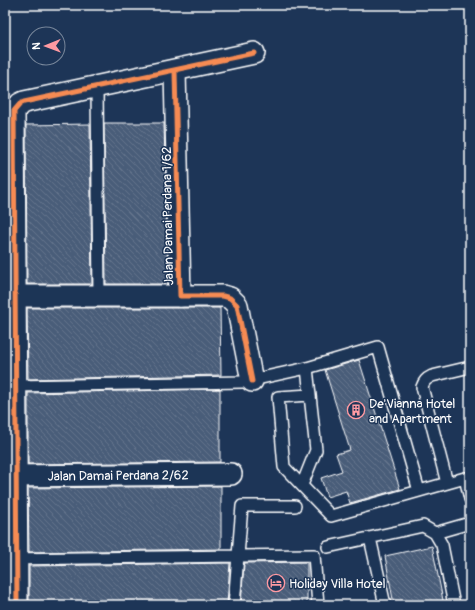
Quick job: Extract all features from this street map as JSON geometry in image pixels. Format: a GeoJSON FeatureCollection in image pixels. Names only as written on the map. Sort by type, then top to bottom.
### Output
{"type":"FeatureCollection","features":[{"type":"Feature","properties":{"kind":"street"},"geometry":{"type":"LineString","coordinates":[[17,605],[11,559],[11,476],[15,386],[10,357],[15,296],[10,211],[13,116],[16,107],[24,102],[254,53]]}},
{"type":"Feature","properties":{"kind":"street","name":"Jalan Damai Perdana 1/62"},"geometry":{"type":"LineString","coordinates":[[175,71],[180,296],[223,296],[230,298],[237,305],[252,381]]}},
{"type":"Feature","properties":{"kind":"street"},"geometry":{"type":"LineString","coordinates":[[15,296],[180,296]]}},
{"type":"Feature","properties":{"kind":"street","name":"Jalan Damai Perdana 2/62"},"geometry":{"type":"LineString","coordinates":[[11,476],[231,474]]}},
{"type":"Feature","properties":{"kind":"lane"},"geometry":{"type":"LineString","coordinates":[[97,87],[99,296]]}},
{"type":"Feature","properties":{"kind":"lane"},"geometry":{"type":"LineString","coordinates":[[15,386],[243,382],[307,368],[378,347],[419,491]]}},
{"type":"Feature","properties":{"kind":"lane"},"geometry":{"type":"LineString","coordinates":[[447,483],[422,388],[423,382],[432,376],[470,367]]}},
{"type":"Feature","properties":{"kind":"lane"},"geometry":{"type":"LineString","coordinates":[[302,485],[316,450],[307,368]]}},
{"type":"Feature","properties":{"kind":"lane"},"geometry":{"type":"LineString","coordinates":[[310,394],[278,398],[284,467],[331,516],[468,478],[470,499]]}},
{"type":"Feature","properties":{"kind":"lane"},"geometry":{"type":"LineString","coordinates":[[234,605],[242,506],[295,506]]}},
{"type":"Feature","properties":{"kind":"lane"},"geometry":{"type":"LineString","coordinates":[[435,533],[470,523]]}},
{"type":"Feature","properties":{"kind":"lane"},"geometry":{"type":"LineString","coordinates":[[328,547],[423,526],[435,533],[442,545],[454,605]]}},
{"type":"Feature","properties":{"kind":"lane"},"geometry":{"type":"LineString","coordinates":[[370,538],[385,605]]}},
{"type":"Feature","properties":{"kind":"lane"},"geometry":{"type":"LineString","coordinates":[[11,559],[314,555],[318,605]]}},
{"type":"Feature","properties":{"kind":"building"},"geometry":{"type":"Polygon","coordinates":[[[104,123],[164,123],[168,284],[106,284],[104,123]]]}},
{"type":"Feature","properties":{"kind":"building"},"geometry":{"type":"Polygon","coordinates":[[[90,124],[92,284],[27,284],[26,125],[90,124]]]}},
{"type":"Feature","properties":{"kind":"building"},"geometry":{"type":"Polygon","coordinates":[[[27,308],[220,308],[221,375],[28,379],[27,308]]]}},
{"type":"Feature","properties":{"kind":"building","name":"De'Vianna Hotel and Apartment"},"geometry":{"type":"Polygon","coordinates":[[[359,360],[400,489],[350,503],[346,491],[327,497],[321,478],[342,471],[336,454],[350,450],[325,370],[359,360]]]}},
{"type":"Feature","properties":{"kind":"building"},"geometry":{"type":"Polygon","coordinates":[[[220,389],[220,462],[28,464],[28,393],[220,389]]]}},
{"type":"Feature","properties":{"kind":"building"},"geometry":{"type":"Polygon","coordinates":[[[221,486],[221,549],[29,552],[28,488],[221,486]]]}},
{"type":"Feature","properties":{"kind":"building"},"geometry":{"type":"Polygon","coordinates":[[[432,546],[444,605],[394,605],[385,556],[432,546]]]}},
{"type":"Feature","properties":{"kind":"building","name":"Holiday Villa Hotel"},"geometry":{"type":"Polygon","coordinates":[[[307,562],[307,605],[241,605],[244,563],[307,562]]]}},
{"type":"Feature","properties":{"kind":"building"},"geometry":{"type":"Polygon","coordinates":[[[230,563],[227,605],[29,605],[29,566],[230,563]]]}},
{"type":"Feature","properties":{"kind":"cycle path"},"geometry":{"type":"LineString","coordinates":[[17,605],[14,111],[24,102],[254,53]]}},
{"type":"Feature","properties":{"kind":"cycle path"},"geometry":{"type":"LineString","coordinates":[[175,71],[180,296],[223,296],[230,298],[237,305],[252,381]]}},
{"type":"Feature","properties":{"kind":"place","name":"De'Vianna Hotel and Apartment"},"geometry":{"type":"Point","coordinates":[356,410]}},
{"type":"Feature","properties":{"kind":"place","name":"Holiday Villa Hotel"},"geometry":{"type":"Point","coordinates":[276,583]}}]}
